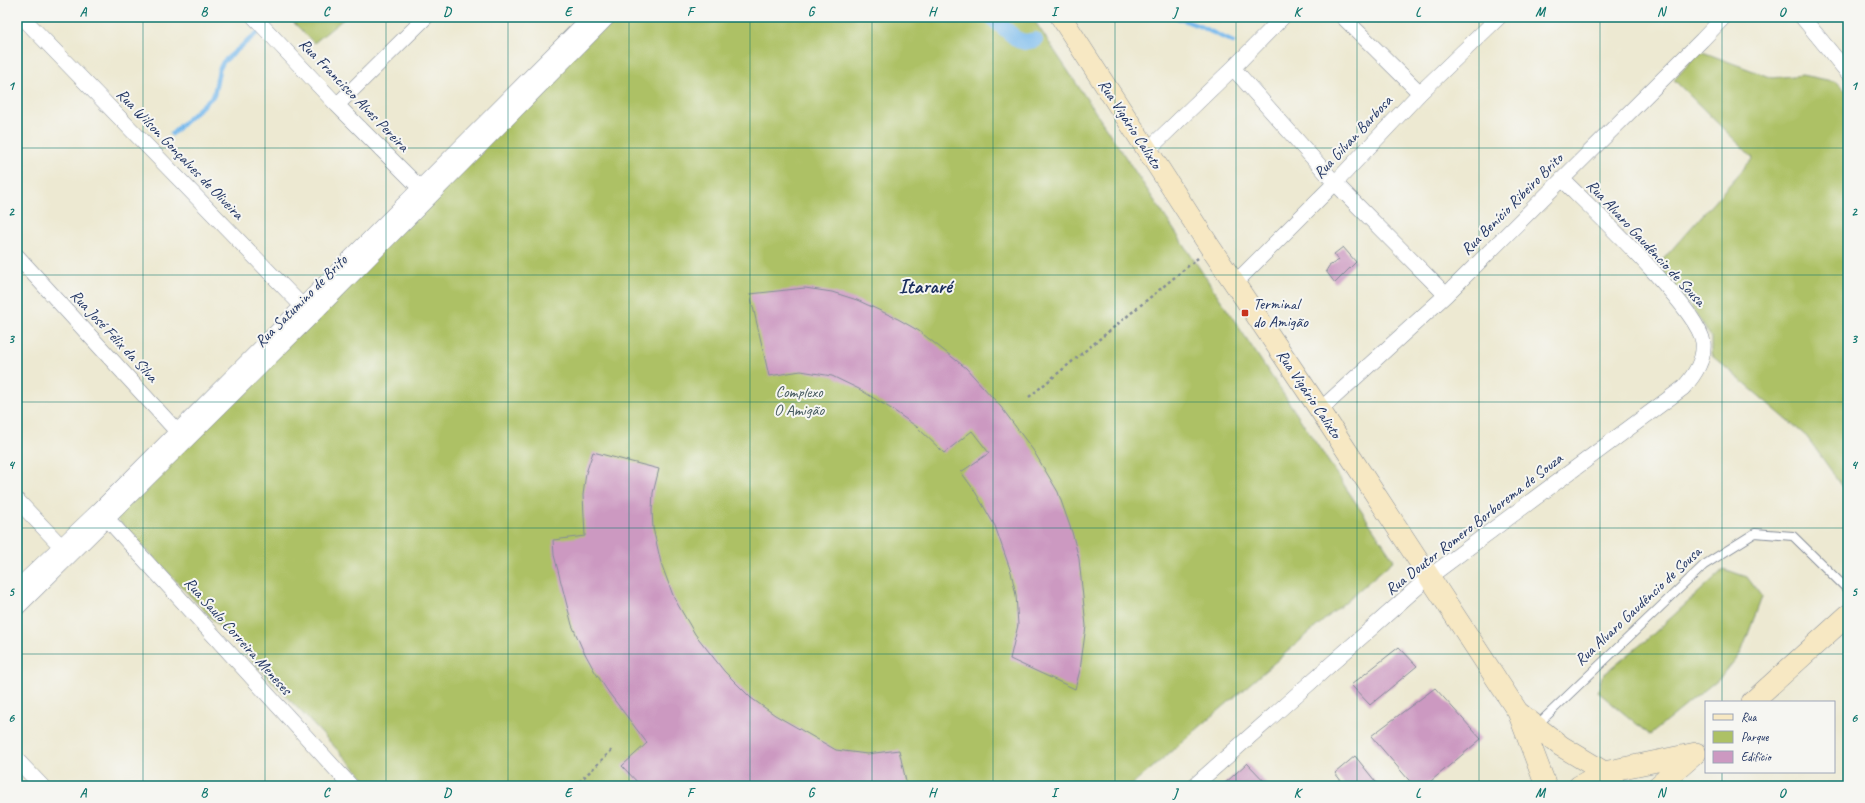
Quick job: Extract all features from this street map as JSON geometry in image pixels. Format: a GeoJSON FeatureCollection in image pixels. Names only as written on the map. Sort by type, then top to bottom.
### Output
{"type":"FeatureCollection","features":[{"type":"Feature","properties":{"kind":"main road","name":"Rua Vigário Calixto"},"geometry":{"type":"LineString","coordinates":[[1061,17],[1210,247],[1320,410],[1518,712],[1546,786]]}},
{"type":"Feature","properties":{"kind":"main road"},"geometry":{"type":"LineString","coordinates":[[1753,701],[1848,615]]}},
{"type":"Feature","properties":{"kind":"main road","name":"Rua Vigário Calixto"},"geometry":{"type":"LineString","coordinates":[[1518,712],[1561,746],[1609,779]]}},
{"type":"Feature","properties":{"kind":"main road"},"geometry":{"type":"LineString","coordinates":[[1579,786],[1609,779],[1701,749]]}},
{"type":"Feature","properties":{"kind":"main road"},"geometry":{"type":"LineString","coordinates":[[1658,786],[1701,749]]}},
{"type":"Feature","properties":{"kind":"street","name":"Rua Wilson Gonçalves de Oliveira"},"geometry":{"type":"LineString","coordinates":[[22,17],[307,311]]}},
{"type":"Feature","properties":{"kind":"street"},"geometry":{"type":"LineString","coordinates":[[336,105],[426,17]]}},
{"type":"Feature","properties":{"kind":"street","name":"Rua Satumino de Brito"},"geometry":{"type":"LineString","coordinates":[[17,608],[103,514],[425,192],[590,17]]}},
{"type":"Feature","properties":{"kind":"street","name":"Rua Satumino de Brito"},"geometry":{"type":"LineString","coordinates":[[425,192],[608,17]]}},
{"type":"Feature","properties":{"kind":"street"},"geometry":{"type":"LineString","coordinates":[[1147,150],[1232,68],[1282,17]]}},
{"type":"Feature","properties":{"kind":"street"},"geometry":{"type":"LineString","coordinates":[[1343,17],[1420,93]]}},
{"type":"Feature","properties":{"kind":"street","name":"Rua Gilvan Barbosa"},"geometry":{"type":"LineString","coordinates":[[1235,283],[1335,183],[1420,93],[1498,17]]}},
{"type":"Feature","properties":{"kind":"street","name":"Rua Benício Ribeiro Brito"},"geometry":{"type":"LineString","coordinates":[[1320,410],[1446,295],[1724,17]]}},
{"type":"Feature","properties":{"kind":"street"},"geometry":{"type":"LineString","coordinates":[[1802,17],[1846,68]]}},
{"type":"Feature","properties":{"kind":"street","name":"Rua Francisco Alves Pereira"},"geometry":{"type":"LineString","coordinates":[[258,18],[336,105],[425,192]]}},
{"type":"Feature","properties":{"kind":"street"},"geometry":{"type":"LineString","coordinates":[[1232,68],[1335,183],[1446,295]]}},
{"type":"Feature","properties":{"kind":"street","name":"Rua Alvaro Gaudêncio de Sousa"},"geometry":{"type":"LineString","coordinates":[[1562,179],[1645,263],[1682,305],[1700,330],[1703,340],[1703,357],[1692,378]]}},
{"type":"Feature","properties":{"kind":"street","name":"Rua José Félix da Silva"},"geometry":{"type":"LineString","coordinates":[[17,256],[181,435]]}},
{"type":"Feature","properties":{"kind":"street","name":"Rua Doutor Romero Borborema de Souza"},"geometry":{"type":"LineString","coordinates":[[1194,786],[1429,578],[1677,392],[1692,378]]}},
{"type":"Feature","properties":{"kind":"street"},"geometry":{"type":"LineString","coordinates":[[17,500],[61,546]]}},
{"type":"Feature","properties":{"kind":"street","name":"Rua Satumino de Brito"},"geometry":{"type":"LineString","coordinates":[[17,588],[61,546],[103,514]]}},
{"type":"Feature","properties":{"kind":"street","name":"Rua Saulo Correira Meneses"},"geometry":{"type":"LineString","coordinates":[[103,514],[351,786]]}},
{"type":"Feature","properties":{"kind":"street"},"geometry":{"type":"LineString","coordinates":[[17,760],[42,786]]}},
{"type":"Feature","properties":{"kind":"lane","name":"Rua Alvaro Gaudêncio de Sousa"},"geometry":{"type":"LineString","coordinates":[[1536,726],[1704,565],[1755,533],[1793,536],[1848,590]]}},
{"type":"Feature","properties":{"kind":"path"},"geometry":{"type":"LineString","coordinates":[[1030,397],[1210,247]]}},
{"type":"Feature","properties":{"kind":"path"},"geometry":{"type":"LineString","coordinates":[[575,786],[613,749]]}},
{"type":"Feature","properties":{"kind":"green space"},"geometry":{"type":"Polygon","coordinates":[[[288,17],[346,17],[314,43],[288,17]]]}},
{"type":"Feature","properties":{"kind":"green space","name":"Complexo O Amigão"},"geometry":{"type":"Polygon","coordinates":[[[606,17],[1032,17],[1394,560],[1131,786],[372,786],[113,515],[606,17]]]}},
{"type":"Feature","properties":{"kind":"green space"},"geometry":{"type":"Polygon","coordinates":[[[1700,51],[1772,78],[1803,75],[1837,82],[1848,93],[1848,494],[1807,437],[1711,355],[1711,337],[1696,314],[1658,265],[1753,158],[1674,80],[1700,51]]]}},
{"type":"Feature","properties":{"kind":"green space"},"geometry":{"type":"Polygon","coordinates":[[[1724,569],[1747,577],[1762,597],[1741,653],[1722,676],[1650,735],[1598,692],[1602,676],[1650,637],[1724,569]]]}},
{"type":"Feature","properties":{"kind":"building"},"geometry":{"type":"Polygon","coordinates":[[[1343,247],[1356,262],[1335,283],[1326,271],[1329,266],[1339,260],[1334,254],[1343,247]]]}},
{"type":"Feature","properties":{"kind":"building"},"geometry":{"type":"Polygon","coordinates":[[[805,288],[832,292],[857,300],[898,319],[919,331],[966,368],[1001,407],[1033,450],[1058,492],[1072,532],[1079,559],[1086,626],[1080,670],[1075,689],[1010,659],[1018,625],[1016,595],[1011,572],[995,526],[974,490],[961,472],[989,453],[972,431],[944,453],[917,427],[893,410],[859,389],[832,376],[801,371],[769,376],[750,294],[805,288]]]}},
{"type":"Feature","properties":{"kind":"building"},"geometry":{"type":"Polygon","coordinates":[[[593,452],[659,469],[653,493],[652,511],[653,528],[661,563],[674,598],[695,634],[724,671],[751,698],[775,715],[836,750],[867,754],[899,750],[907,786],[641,786],[622,766],[647,743],[609,693],[595,672],[582,648],[572,625],[554,555],[553,540],[585,536],[583,495],[586,473],[593,452]]]}},
{"type":"Feature","properties":{"kind":"building"},"geometry":{"type":"Polygon","coordinates":[[[1399,647],[1417,666],[1370,705],[1351,685],[1399,647]]]}},
{"type":"Feature","properties":{"kind":"building"},"geometry":{"type":"Polygon","coordinates":[[[1435,688],[1481,739],[1425,786],[1414,786],[1371,736],[1435,688]]]}},
{"type":"Feature","properties":{"kind":"building"},"geometry":{"type":"Polygon","coordinates":[[[1355,756],[1379,786],[1345,786],[1335,773],[1355,756]]]}},
{"type":"Feature","properties":{"kind":"building"},"geometry":{"type":"Polygon","coordinates":[[[1247,763],[1269,786],[1222,786],[1247,763]]]}},
{"type":"Feature","properties":{"kind":"waterway"},"geometry":{"type":"LineString","coordinates":[[991,17],[1018,40],[1025,42],[1035,40]]}},
{"type":"Feature","properties":{"kind":"waterway"},"geometry":{"type":"LineString","coordinates":[[1175,17],[1199,26],[1233,42]]}},
{"type":"Feature","properties":{"kind":"waterway"},"geometry":{"type":"LineString","coordinates":[[172,134],[214,95],[219,70],[223,62],[257,33]]}},
{"type":"Feature","properties":{"kind":"place","name":"Terminal do Amigão"},"geometry":{"type":"Point","coordinates":[1245,313]}},
{"type":"Feature","properties":{"kind":"district","name":"Itararé"},"geometry":{"type":"Point","coordinates":[925,286]}}]}
